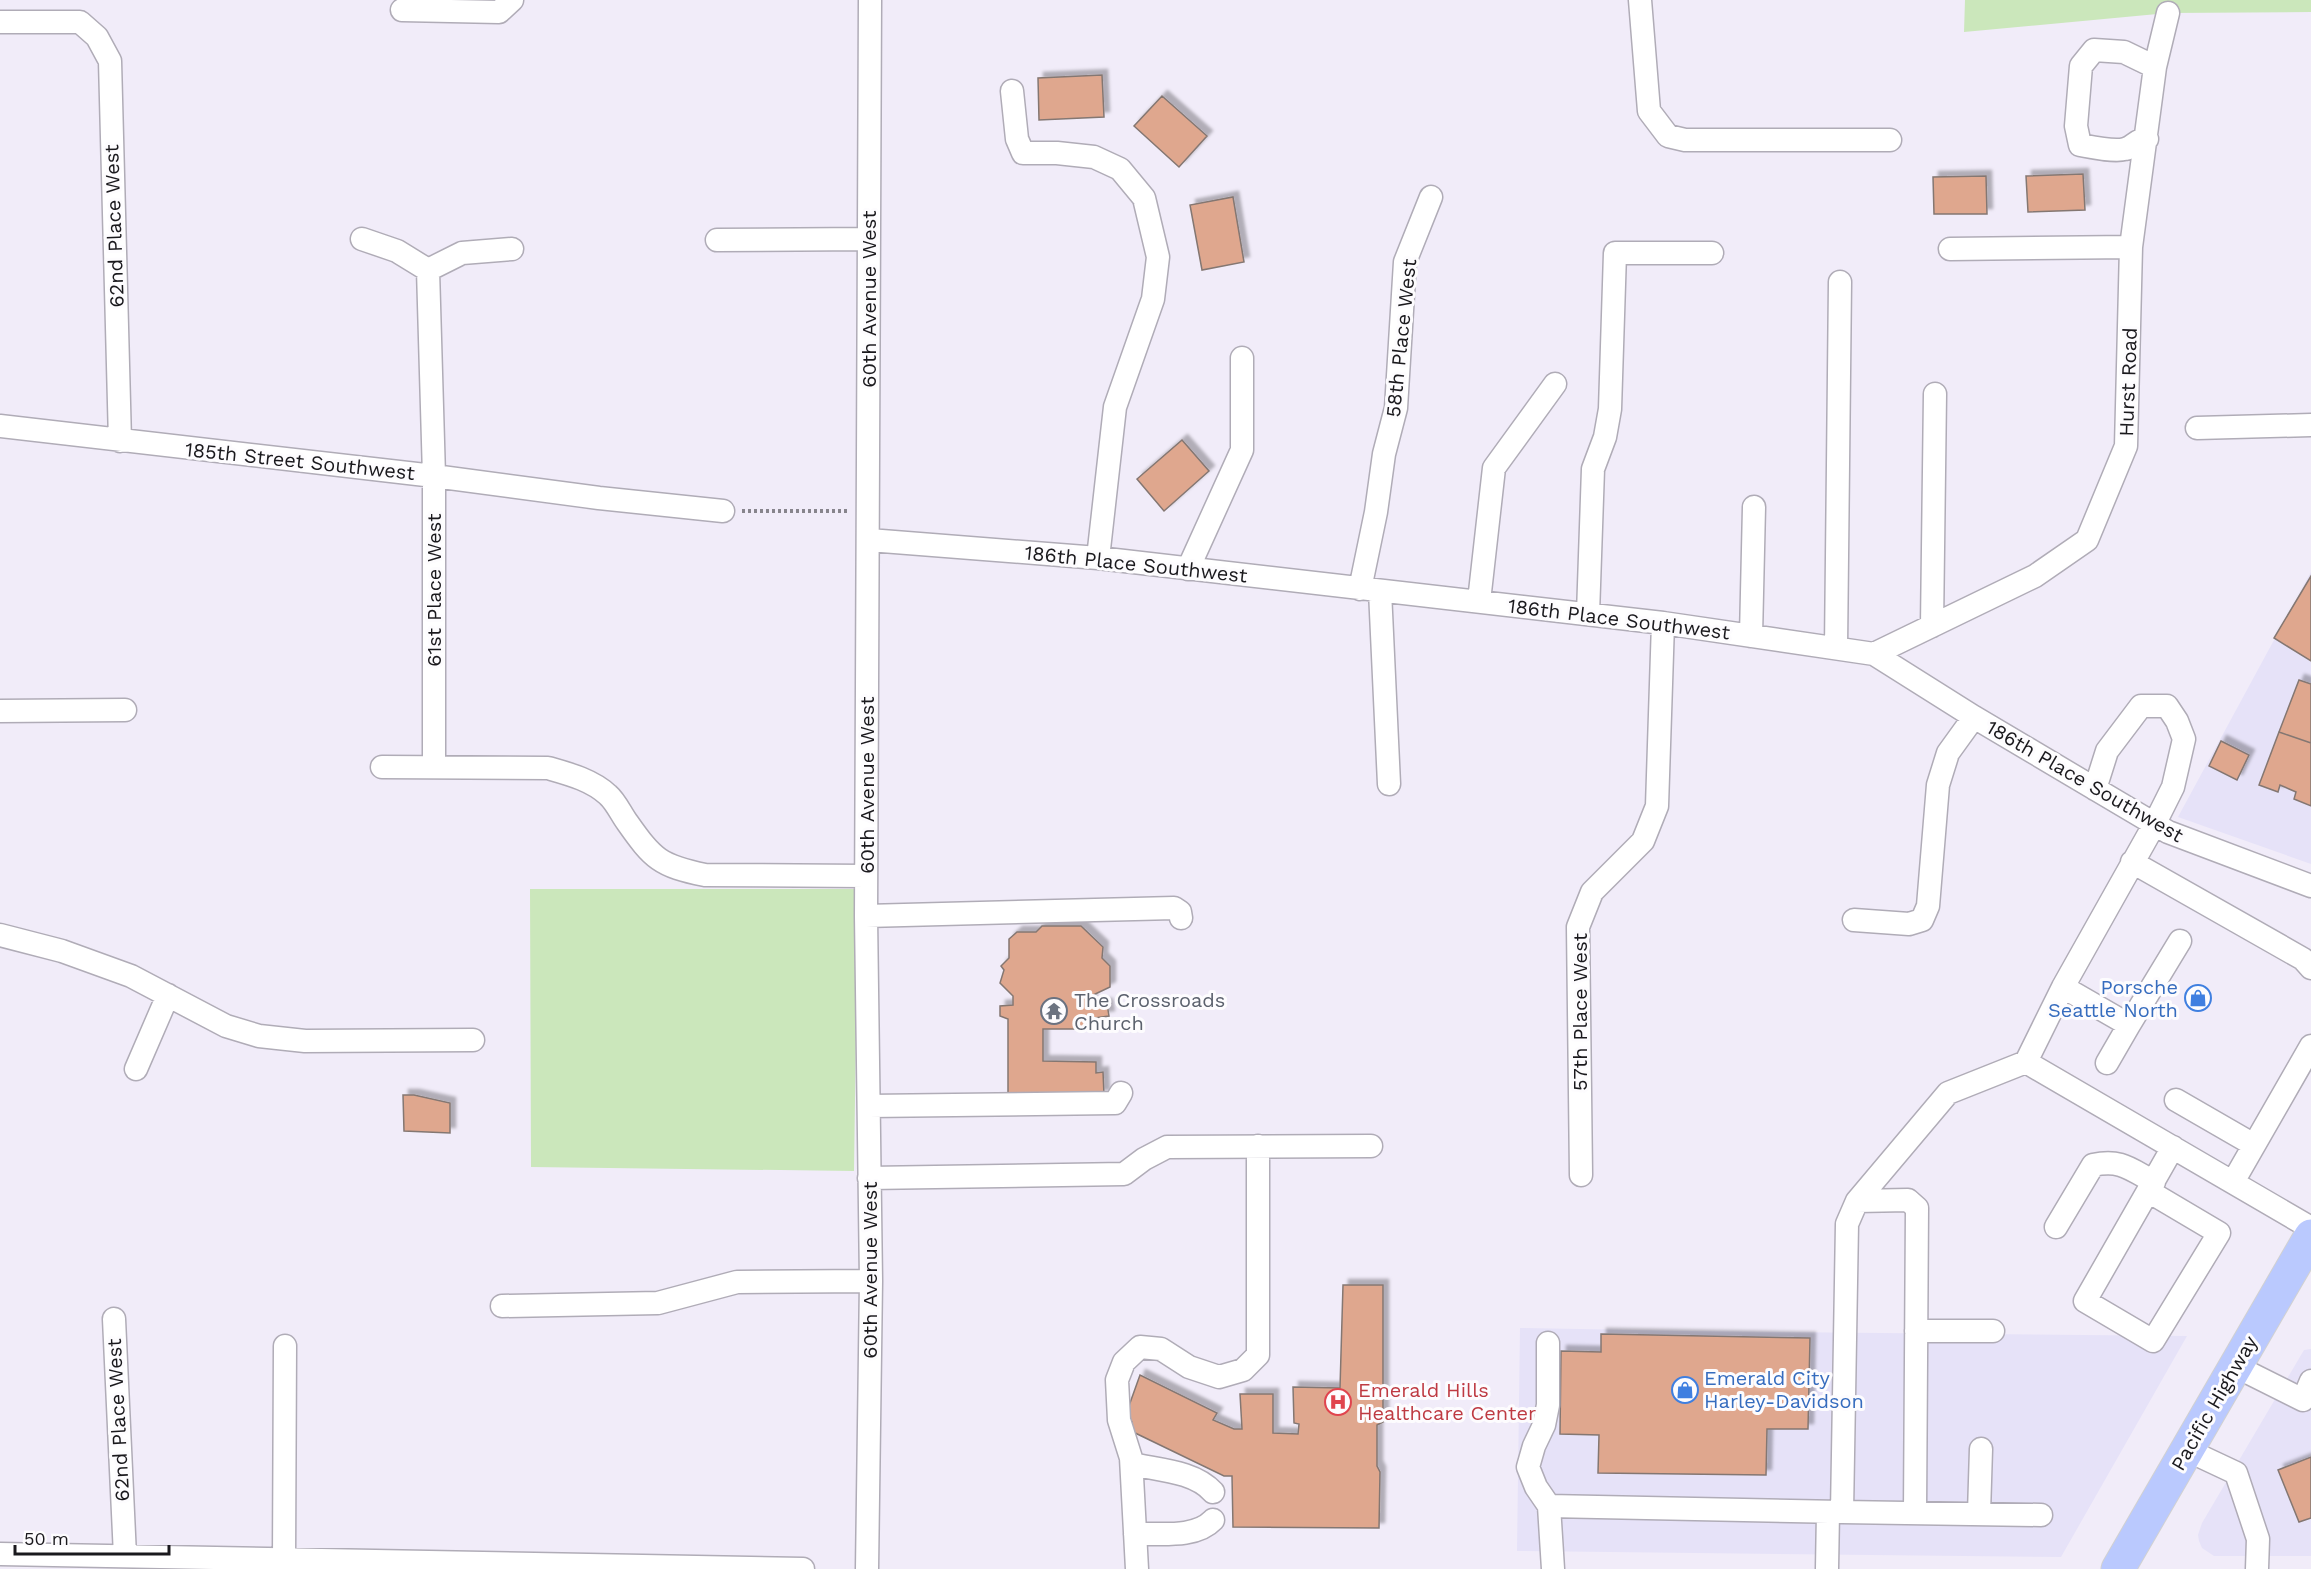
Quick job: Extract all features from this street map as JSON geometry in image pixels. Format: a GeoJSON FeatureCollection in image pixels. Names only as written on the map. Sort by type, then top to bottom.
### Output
{"type":"FeatureCollection","features":[{"type":"Feature","properties":{"kind":"highway","name":"Pacific Highway"},"geometry":{"type":"LineString","coordinates":[[2118,1569],[2311,1236]]}},
{"type":"Feature","properties":{"kind":"street"},"geometry":{"type":"LineString","coordinates":[[402,10],[499,12],[512,0]]}},
{"type":"Feature","properties":{"kind":"street","name":"60th Avenue West"},"geometry":{"type":"LineString","coordinates":[[867,1569],[871,1281],[866,916],[870,0]]}},
{"type":"Feature","properties":{"kind":"street"},"geometry":{"type":"LineString","coordinates":[[1640,0],[1649,111],[1668,136],[1685,140],[1890,140]]}},
{"type":"Feature","properties":{"kind":"street","name":"Hurst Road"},"geometry":{"type":"LineString","coordinates":[[1874,654],[2035,576],[2087,540],[2126,446],[2131,247],[2155,67],[2168,13]]}},
{"type":"Feature","properties":{"kind":"street","name":"62nd Place West"},"geometry":{"type":"LineString","coordinates":[[0,22],[80,22],[98,37],[110,61],[120,441]]}},
{"type":"Feature","properties":{"kind":"street"},"geometry":{"type":"LineString","coordinates":[[2147,139],[2139,139],[2125,149],[2080,145],[2076,126],[2080,66],[2094,50],[2124,52],[2155,67]]}},
{"type":"Feature","properties":{"kind":"street"},"geometry":{"type":"LineString","coordinates":[[1012,91],[1017,139],[1023,153],[1057,153],[1094,157],[1120,170],[1144,198],[1158,257],[1153,298],[1114,407],[1098,558]]}},
{"type":"Feature","properties":{"kind":"street","name":"58th Place West"},"geometry":{"type":"LineString","coordinates":[[1389,784],[1370,590],[1376,512],[1384,454],[1396,408],[1405,262],[1431,197]]}},
{"type":"Feature","properties":{"kind":"street"},"geometry":{"type":"LineString","coordinates":[[362,239],[397,251],[428,270],[462,252],[512,249]]}},
{"type":"Feature","properties":{"kind":"street"},"geometry":{"type":"LineString","coordinates":[[717,240],[869,239]]}},
{"type":"Feature","properties":{"kind":"street"},"geometry":{"type":"LineString","coordinates":[[1950,249],[2131,247]]}},
{"type":"Feature","properties":{"kind":"street"},"geometry":{"type":"LineString","coordinates":[[1588,614],[1593,469],[1605,437],[1610,409],[1615,253],[1713,253]]}},
{"type":"Feature","properties":{"kind":"street","name":"61st Place West"},"geometry":{"type":"LineString","coordinates":[[428,270],[434,476],[434,767]]}},
{"type":"Feature","properties":{"kind":"street"},"geometry":{"type":"LineString","coordinates":[[1836,648],[1840,282]]}},
{"type":"Feature","properties":{"kind":"street"},"geometry":{"type":"LineString","coordinates":[[1188,568],[1242,450],[1242,358]]}},
{"type":"Feature","properties":{"kind":"street"},"geometry":{"type":"LineString","coordinates":[[1479,602],[1494,468],[1555,384]]}},
{"type":"Feature","properties":{"kind":"street"},"geometry":{"type":"LineString","coordinates":[[1932,626],[1935,394]]}},
{"type":"Feature","properties":{"kind":"street"},"geometry":{"type":"LineString","coordinates":[[2198,428],[2311,425]]}},
{"type":"Feature","properties":{"kind":"street","name":"185th Street Southwest"},"geometry":{"type":"LineString","coordinates":[[0,426],[723,511]]}},
{"type":"Feature","properties":{"kind":"street"},"geometry":{"type":"LineString","coordinates":[[1751,636],[1754,507]]}},
{"type":"Feature","properties":{"kind":"street","name":"186th Place Southwest"},"geometry":{"type":"LineString","coordinates":[[869,540],[1098,558],[1188,568],[1663,623],[1874,654],[2154,825],[2311,886]]}},
{"type":"Feature","properties":{"kind":"street","name":"57th Place West"},"geometry":{"type":"LineString","coordinates":[[1581,1175],[1578,927],[1592,892],[1643,841],[1657,806],[1663,623]]}},
{"type":"Feature","properties":{"kind":"street"},"geometry":{"type":"LineString","coordinates":[[1827,1569],[1835,1512],[1847,1224],[1857,1201],[1948,1092],[2026,1062],[2062,987],[2154,825],[2173,787],[2184,739],[2177,721],[2166,706],[2141,706],[2107,751],[2095,789]]}},
{"type":"Feature","properties":{"kind":"street"},"geometry":{"type":"LineString","coordinates":[[0,711],[125,710]]}},
{"type":"Feature","properties":{"kind":"street"},"geometry":{"type":"LineString","coordinates":[[1854,920],[1909,924],[1922,920],[1928,906],[1938,785],[1948,753],[1974,717]]}},
{"type":"Feature","properties":{"kind":"street"},"geometry":{"type":"LineString","coordinates":[[382,767],[548,768],[573,775],[609,796],[657,860],[680,870],[705,875],[866,876]]}},
{"type":"Feature","properties":{"kind":"street"},"geometry":{"type":"LineString","coordinates":[[2132,862],[2303,959],[2311,968]]}},
{"type":"Feature","properties":{"kind":"street"},"geometry":{"type":"LineString","coordinates":[[866,916],[1174,908],[1180,912],[1181,918]]}},
{"type":"Feature","properties":{"kind":"street"},"geometry":{"type":"LineString","coordinates":[[0,935],[62,951],[131,975],[226,1026],[259,1036],[305,1041],[473,1040]]}},
{"type":"Feature","properties":{"kind":"street"},"geometry":{"type":"LineString","coordinates":[[2107,1063],[2180,940]]}},
{"type":"Feature","properties":{"kind":"street"},"geometry":{"type":"LineString","coordinates":[[2062,987],[2129,1024]]}},
{"type":"Feature","properties":{"kind":"street"},"geometry":{"type":"LineString","coordinates":[[136,1069],[168,995]]}},
{"type":"Feature","properties":{"kind":"street"},"geometry":{"type":"LineString","coordinates":[[2233,1182],[2311,1046]]}},
{"type":"Feature","properties":{"kind":"street"},"geometry":{"type":"LineString","coordinates":[[2026,1062],[2311,1228]]}},
{"type":"Feature","properties":{"kind":"street"},"geometry":{"type":"LineString","coordinates":[[869,1106],[1114,1104],[1121,1093]]}},
{"type":"Feature","properties":{"kind":"street"},"geometry":{"type":"LineString","coordinates":[[2176,1100],[2254,1145]]}},
{"type":"Feature","properties":{"kind":"street"},"geometry":{"type":"LineString","coordinates":[[1137,1569],[1132,1464],[1119,1420],[1117,1380],[1124,1362],[1140,1347],[1161,1349],[1189,1367],[1219,1377],[1243,1370],[1258,1355],[1258,1146]]}},
{"type":"Feature","properties":{"kind":"street"},"geometry":{"type":"LineString","coordinates":[[869,1178],[1124,1174],[1144,1159],[1167,1147],[1371,1146]]}},
{"type":"Feature","properties":{"kind":"street"},"geometry":{"type":"LineString","coordinates":[[2056,1227],[2093,1165],[2118,1162],[2151,1186],[2219,1233],[2153,1341],[2085,1301],[2151,1186],[2173,1147]]}},
{"type":"Feature","properties":{"kind":"street"},"geometry":{"type":"LineString","coordinates":[[1857,1201],[1908,1200],[1917,1209],[1915,1512]]}},
{"type":"Feature","properties":{"kind":"street"},"geometry":{"type":"LineString","coordinates":[[502,1306],[658,1303],[736,1282],[871,1281]]}},
{"type":"Feature","properties":{"kind":"street","name":"62nd Place West"},"geometry":{"type":"LineString","coordinates":[[114,1319],[138,1561]]}},
{"type":"Feature","properties":{"kind":"street"},"geometry":{"type":"LineString","coordinates":[[1916,1331],[1993,1331]]}},
{"type":"Feature","properties":{"kind":"street"},"geometry":{"type":"LineString","coordinates":[[1548,1343],[1548,1405],[1544,1425],[1534,1446],[1528,1467],[1536,1487],[1549,1506],[1553,1569]]}},
{"type":"Feature","properties":{"kind":"street"},"geometry":{"type":"LineString","coordinates":[[284,1560],[285,1346]]}},
{"type":"Feature","properties":{"kind":"street"},"geometry":{"type":"LineString","coordinates":[[2235,1366],[2303,1400],[2311,1381]]}},
{"type":"Feature","properties":{"kind":"street"},"geometry":{"type":"LineString","coordinates":[[1979,1513],[1981,1449]]}},
{"type":"Feature","properties":{"kind":"street"},"geometry":{"type":"LineString","coordinates":[[2187,1450],[2236,1473],[2258,1539],[2257,1569]]}},
{"type":"Feature","properties":{"kind":"street"},"geometry":{"type":"LineString","coordinates":[[1132,1464],[1193,1478],[1204,1483],[1213,1492]]}},
{"type":"Feature","properties":{"kind":"street"},"geometry":{"type":"LineString","coordinates":[[1549,1506],[2041,1515]]}},
{"type":"Feature","properties":{"kind":"street"},"geometry":{"type":"LineString","coordinates":[[1135,1534],[1194,1532],[1205,1528],[1212,1520]]}},
{"type":"Feature","properties":{"kind":"street"},"geometry":{"type":"LineString","coordinates":[[0,1554],[50,1562],[284,1560],[803,1569]]}},
{"type":"Feature","properties":{"kind":"path"},"geometry":{"type":"LineString","coordinates":[[723,511],[869,511]]}},
{"type":"Feature","properties":{"kind":"shaded area"},"geometry":{"type":"Polygon","coordinates":[[[2311,572],[2311,864],[2178,817],[2311,572]]]}},
{"type":"Feature","properties":{"kind":"shaded area"},"geometry":{"type":"Polygon","coordinates":[[[1520,1328],[2187,1336],[2061,1557],[1517,1551],[1520,1328]]]}},
{"type":"Feature","properties":{"kind":"shaded area"},"geometry":{"type":"Polygon","coordinates":[[[2311,1349],[2311,1556],[2214,1556],[2202,1548],[2199,1541],[2198,1535],[2202,1523],[2304,1350],[2311,1349]]]}},
{"type":"Feature","properties":{"kind":"green space"},"geometry":{"type":"Polygon","coordinates":[[[1965,0],[2311,0],[2311,12],[2168,13],[1964,32],[1965,0]]]}},
{"type":"Feature","properties":{"kind":"green space"},"geometry":{"type":"Polygon","coordinates":[[[530,889],[858,889],[854,1171],[531,1167],[530,889]]]}},
{"type":"Feature","properties":{"kind":"building"},"geometry":{"type":"Polygon","coordinates":[[[1102,75],[1104,117],[1039,120],[1038,78],[1102,75]]]}},
{"type":"Feature","properties":{"kind":"building"},"geometry":{"type":"Polygon","coordinates":[[[1162,96],[1207,136],[1179,167],[1134,126],[1162,96]]]}},
{"type":"Feature","properties":{"kind":"building"},"geometry":{"type":"Polygon","coordinates":[[[2083,174],[2085,210],[2028,212],[2026,176],[2083,174]]]}},
{"type":"Feature","properties":{"kind":"building"},"geometry":{"type":"Polygon","coordinates":[[[1986,176],[1987,214],[1934,214],[1933,177],[1986,176]]]}},
{"type":"Feature","properties":{"kind":"building"},"geometry":{"type":"Polygon","coordinates":[[[1233,197],[1244,262],[1202,270],[1190,205],[1233,197]]]}},
{"type":"Feature","properties":{"kind":"building"},"geometry":{"type":"Polygon","coordinates":[[[1182,440],[1209,471],[1164,511],[1137,479],[1182,440]]]}},
{"type":"Feature","properties":{"kind":"building"},"geometry":{"type":"Polygon","coordinates":[[[2311,576],[2311,661],[2274,638],[2311,576]]]}},
{"type":"Feature","properties":{"kind":"building"},"geometry":{"type":"Polygon","coordinates":[[[2299,680],[2311,684],[2311,743],[2279,732],[2299,680]]]}},
{"type":"Feature","properties":{"kind":"building"},"geometry":{"type":"Polygon","coordinates":[[[2279,732],[2311,743],[2311,806],[2294,799],[2296,792],[2280,785],[2278,792],[2259,785],[2279,732]]]}},
{"type":"Feature","properties":{"kind":"building"},"geometry":{"type":"Polygon","coordinates":[[[2221,741],[2249,755],[2237,780],[2209,766],[2221,741]]]}},
{"type":"Feature","properties":{"kind":"building","name":"The Crossroads Church"},"geometry":{"type":"Polygon","coordinates":[[[1042,926],[1081,926],[1103,947],[1102,958],[1110,966],[1110,987],[1091,996],[1091,1004],[1107,1004],[1109,1016],[1088,1019],[1088,1029],[1043,1029],[1043,1061],[1096,1062],[1096,1073],[1103,1072],[1104,1095],[1008,1094],[1008,1019],[1000,1016],[1000,1006],[1013,1005],[1013,996],[1000,983],[1004,970],[1001,966],[1009,958],[1009,939],[1017,932],[1036,932],[1042,926]]]}},
{"type":"Feature","properties":{"kind":"building"},"geometry":{"type":"Polygon","coordinates":[[[403,1095],[414,1095],[450,1103],[450,1133],[404,1131],[403,1095]]]}},
{"type":"Feature","properties":{"kind":"building","name":"Emerald Hills Healthcare Center"},"geometry":{"type":"Polygon","coordinates":[[[1343,1285],[1383,1285],[1383,1422],[1377,1425],[1377,1466],[1380,1472],[1379,1528],[1233,1527],[1232,1476],[1224,1476],[1129,1430],[1132,1422],[1125,1417],[1140,1375],[1217,1413],[1213,1420],[1234,1429],[1242,1429],[1240,1394],[1273,1394],[1273,1433],[1298,1434],[1299,1424],[1294,1423],[1293,1387],[1340,1388],[1343,1285]]]}},
{"type":"Feature","properties":{"kind":"building","name":"Emerald City Harley-Davidson"},"geometry":{"type":"Polygon","coordinates":[[[1601,1334],[1810,1338],[1808,1429],[1767,1429],[1766,1475],[1598,1473],[1599,1435],[1560,1434],[1561,1351],[1601,1352],[1601,1334]]]}},
{"type":"Feature","properties":{"kind":"building"},"geometry":{"type":"Polygon","coordinates":[[[2311,1457],[2311,1518],[2299,1522],[2278,1470],[2311,1457]]]}},
{"type":"Feature","properties":{"kind":"place","name":"Porsche Seattle North"},"geometry":{"type":"Point","coordinates":[2198,998]}},
{"type":"Feature","properties":{"kind":"place","name":"The Crossroads Church"},"geometry":{"type":"Point","coordinates":[1054,1011]}},
{"type":"Feature","properties":{"kind":"place","name":"Emerald City Harley-Davidson"},"geometry":{"type":"Point","coordinates":[1685,1390]}},
{"type":"Feature","properties":{"kind":"place","name":"Emerald Hills Healthcare Center"},"geometry":{"type":"Point","coordinates":[1338,1402]}}]}
